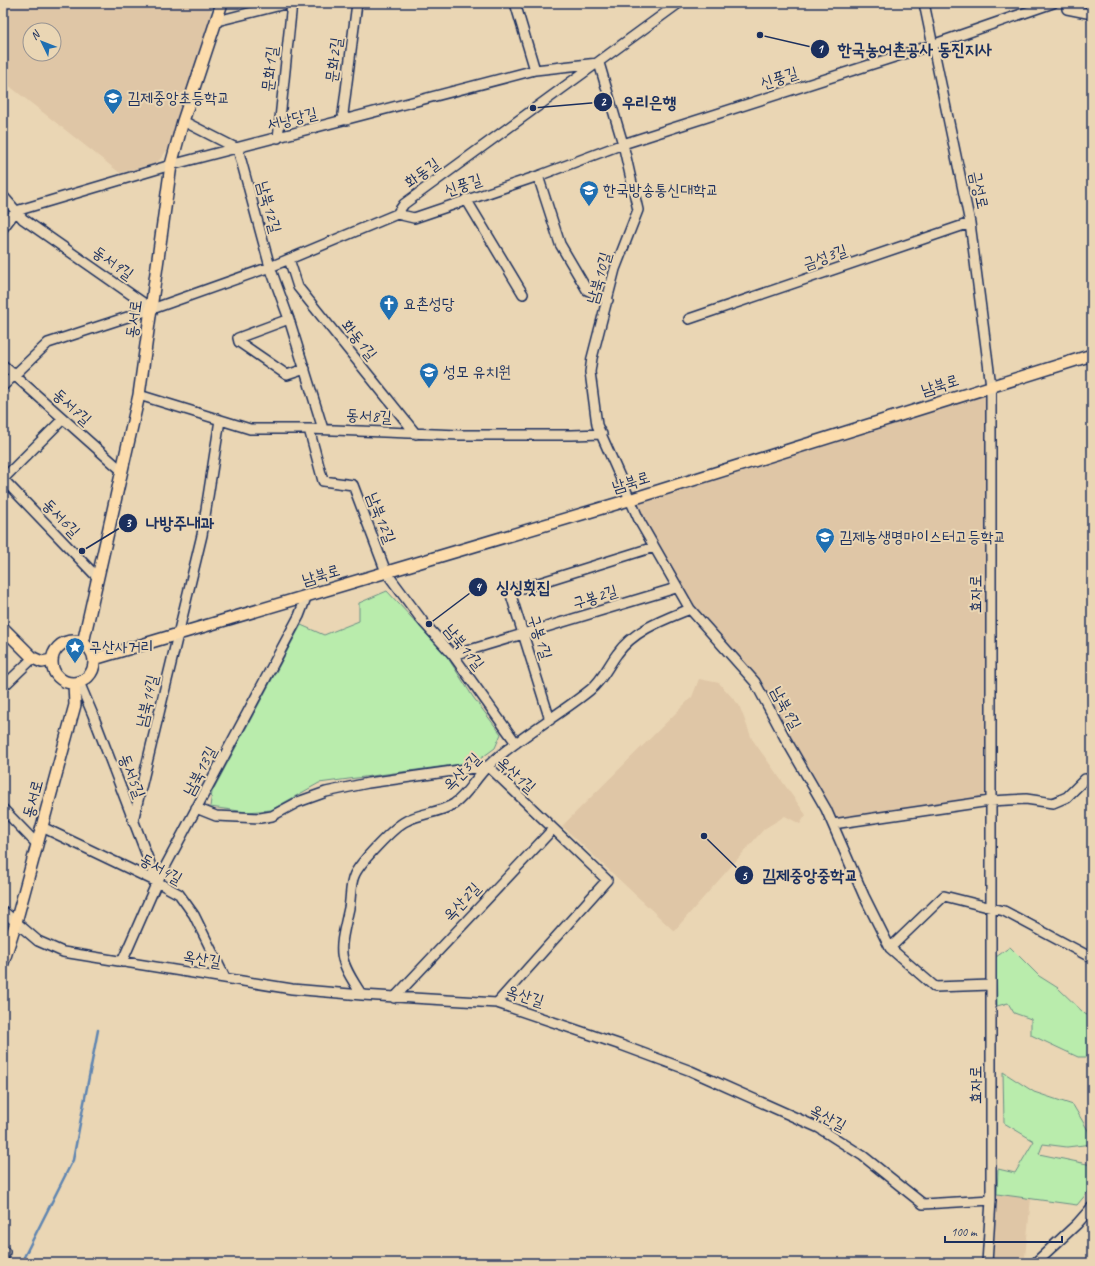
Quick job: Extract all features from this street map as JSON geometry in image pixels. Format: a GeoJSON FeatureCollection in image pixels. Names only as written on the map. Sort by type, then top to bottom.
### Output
{"type":"FeatureCollection","features":[{"type":"Feature","properties":{"kind":"main road","name":"동서로"},"geometry":{"type":"LineString","coordinates":[[83,643],[139,395],[171,165],[183,121],[217,21],[220,5]]}},
{"type":"Feature","properties":{"kind":"main road","name":"남북로"},"geometry":{"type":"LineString","coordinates":[[94,659],[629,500],[1092,355]]}},
{"type":"Feature","properties":{"kind":"main road"},"geometry":{"type":"LineString","coordinates":[[3,628],[33,658],[42,662],[52,660]]}},
{"type":"Feature","properties":{"kind":"main road"},"geometry":{"type":"LineString","coordinates":[[73,641],[83,643],[90,649],[94,659],[91,673],[76,682],[64,681],[56,674],[52,660],[56,650],[63,643],[73,641]]}},
{"type":"Feature","properties":{"kind":"main road","name":"동서로"},"geometry":{"type":"LineString","coordinates":[[3,963],[16,922],[75,705],[76,682]]}},
{"type":"Feature","properties":{"kind":"street"},"geometry":{"type":"LineString","coordinates":[[217,21],[289,3]]}},
{"type":"Feature","properties":{"kind":"street","name":"문화1길"},"geometry":{"type":"LineString","coordinates":[[278,138],[292,3]]}},
{"type":"Feature","properties":{"kind":"street","name":"문화2길"},"geometry":{"type":"LineString","coordinates":[[347,120],[342,114],[357,3]]}},
{"type":"Feature","properties":{"kind":"street"},"geometry":{"type":"LineString","coordinates":[[515,3],[535,70]]}},
{"type":"Feature","properties":{"kind":"street","name":"화동길"},"geometry":{"type":"LineString","coordinates":[[152,309],[270,267],[397,214],[404,204],[599,63],[679,3]]}},
{"type":"Feature","properties":{"kind":"street","name":"금성로"},"geometry":{"type":"LineString","coordinates":[[924,3],[970,223],[991,386]]}},
{"type":"Feature","properties":{"kind":"street","name":"신풍길"},"geometry":{"type":"LineString","coordinates":[[397,214],[414,218],[466,199],[538,176],[623,144],[932,45],[1053,3]]}},
{"type":"Feature","properties":{"kind":"street"},"geometry":{"type":"LineString","coordinates":[[1067,8],[1092,14]]}},
{"type":"Feature","properties":{"kind":"street","name":"서낭당길"},"geometry":{"type":"LineString","coordinates":[[16,211],[171,165],[535,70],[599,63]]}},
{"type":"Feature","properties":{"kind":"street","name":"남북10길"},"geometry":{"type":"LineString","coordinates":[[599,63],[623,144],[638,210],[615,269],[592,358],[590,372],[597,425],[629,500]]}},
{"type":"Feature","properties":{"kind":"street"},"geometry":{"type":"LineString","coordinates":[[183,121],[238,148]]}},
{"type":"Feature","properties":{"kind":"street","name":"남북12길"},"geometry":{"type":"LineString","coordinates":[[238,148],[270,267],[289,319],[323,429]]}},
{"type":"Feature","properties":{"kind":"street"},"geometry":{"type":"LineString","coordinates":[[538,176],[560,244],[587,290],[608,300]]}},
{"type":"Feature","properties":{"kind":"street","name":"동서9길"},"geometry":{"type":"LineString","coordinates":[[3,196],[23,219],[152,309]]}},
{"type":"Feature","properties":{"kind":"street"},"geometry":{"type":"LineString","coordinates":[[466,199],[523,294]]}},
{"type":"Feature","properties":{"kind":"street"},"geometry":{"type":"LineString","coordinates":[[3,228],[16,211]]}},
{"type":"Feature","properties":{"kind":"street","name":"금성3길"},"geometry":{"type":"LineString","coordinates":[[690,320],[970,223]]}},
{"type":"Feature","properties":{"kind":"street","name":"화동1길"},"geometry":{"type":"LineString","coordinates":[[289,259],[298,287],[416,434]]}},
{"type":"Feature","properties":{"kind":"street"},"geometry":{"type":"LineString","coordinates":[[3,386],[48,343],[152,309]]}},
{"type":"Feature","properties":{"kind":"street"},"geometry":{"type":"LineString","coordinates":[[289,319],[238,338],[239,342],[287,375],[305,369]]}},
{"type":"Feature","properties":{"kind":"street","name":"동서7길"},"geometry":{"type":"LineString","coordinates":[[3,365],[62,420],[121,470]]}},
{"type":"Feature","properties":{"kind":"street","name":"효자로"},"geometry":{"type":"LineString","coordinates":[[987,1263],[991,1200],[991,386]]}},
{"type":"Feature","properties":{"kind":"street","name":"동서8길"},"geometry":{"type":"LineString","coordinates":[[139,395],[250,429],[323,429],[416,434],[602,434]]}},
{"type":"Feature","properties":{"kind":"street","name":"동서6길"},"geometry":{"type":"LineString","coordinates":[[62,420],[3,479],[97,577]]}},
{"type":"Feature","properties":{"kind":"street"},"geometry":{"type":"LineString","coordinates":[[178,635],[202,535],[220,420]]}},
{"type":"Feature","properties":{"kind":"street","name":"남북12길"},"geometry":{"type":"LineString","coordinates":[[309,429],[323,481],[353,485],[386,572]]}},
{"type":"Feature","properties":{"kind":"street","name":"남북9길"},"geometry":{"type":"LineString","coordinates":[[629,500],[676,588],[690,609],[755,682],[826,809],[864,896],[890,948]]}},
{"type":"Feature","properties":{"kind":"street","name":"구봉1길"},"geometry":{"type":"LineString","coordinates":[[550,720],[510,592],[654,547]]}},
{"type":"Feature","properties":{"kind":"street","name":"남북11길"},"geometry":{"type":"LineString","coordinates":[[386,572],[424,623],[453,655],[516,743]]}},
{"type":"Feature","properties":{"kind":"street","name":"구봉2길"},"geometry":{"type":"LineString","coordinates":[[453,655],[676,588]]}},
{"type":"Feature","properties":{"kind":"street","name":"남북13길"},"geometry":{"type":"LineString","coordinates":[[122,962],[157,882],[299,616],[307,595]]}},
{"type":"Feature","properties":{"kind":"street","name":"옥산3길"},"geometry":{"type":"LineString","coordinates":[[362,996],[347,973],[341,956],[342,936],[354,876],[379,845],[405,821],[443,810],[460,799],[488,766],[516,743],[592,689],[617,653],[631,638],[656,623],[690,609]]}},
{"type":"Feature","properties":{"kind":"street","name":"남북14길"},"geometry":{"type":"LineString","coordinates":[[133,821],[178,635]]}},
{"type":"Feature","properties":{"kind":"street"},"geometry":{"type":"LineString","coordinates":[[3,687],[33,658]]}},
{"type":"Feature","properties":{"kind":"street","name":"동서5길"},"geometry":{"type":"LineString","coordinates":[[76,682],[93,715],[157,882]]}},
{"type":"Feature","properties":{"kind":"street","name":"옥산1길"},"geometry":{"type":"LineString","coordinates":[[196,808],[216,816],[260,818],[272,816],[298,802],[326,792],[368,783],[488,766],[606,880],[497,1003]]}},
{"type":"Feature","properties":{"kind":"street"},"geometry":{"type":"LineString","coordinates":[[833,824],[990,801],[1026,799],[1053,802],[1067,797],[1085,779],[1092,780]]}},
{"type":"Feature","properties":{"kind":"street"},"geometry":{"type":"LineString","coordinates":[[3,809],[37,844]]}},
{"type":"Feature","properties":{"kind":"street","name":"동서4길"},"geometry":{"type":"LineString","coordinates":[[42,827],[179,894],[194,915],[225,978]]}},
{"type":"Feature","properties":{"kind":"street","name":"옥산2길"},"geometry":{"type":"LineString","coordinates":[[394,998],[553,829]]}},
{"type":"Feature","properties":{"kind":"street"},"geometry":{"type":"LineString","coordinates":[[991,985],[935,987],[890,948],[944,896],[991,906],[1004,911],[1092,958]]}},
{"type":"Feature","properties":{"kind":"street"},"geometry":{"type":"LineString","coordinates":[[3,911],[16,922]]}},
{"type":"Feature","properties":{"kind":"street","name":"옥산길"},"geometry":{"type":"LineString","coordinates":[[16,922],[38,940],[63,952],[122,962],[292,988],[362,996],[497,1003],[621,1045],[692,1072],[819,1128],[863,1156],[923,1204],[991,1200]]}},
{"type":"Feature","properties":{"kind":"street"},"geometry":{"type":"LineString","coordinates":[[1041,1261],[1092,1207]]}},
{"type":"Feature","properties":{"kind":"shaded area","name":"김제중앙초등학교"},"geometry":{"type":"Polygon","coordinates":[[[3,3],[208,3],[212,16],[168,149],[157,163],[120,173],[3,81],[3,3]]]}},
{"type":"Feature","properties":{"kind":"shaded area","name":"김제농생명마이스터고등학교"},"geometry":{"type":"Polygon","coordinates":[[[991,387],[990,801],[833,824],[755,682],[690,609],[629,500],[991,387]]]}},
{"type":"Feature","properties":{"kind":"shaded area"},"geometry":{"type":"Polygon","coordinates":[[[699,679],[719,683],[739,705],[752,739],[806,815],[800,824],[785,816],[764,829],[674,931],[562,826],[692,697],[699,679]]]}},
{"type":"Feature","properties":{"kind":"shaded area"},"geometry":{"type":"Polygon","coordinates":[[[997,1194],[1031,1198],[1025,1257],[1015,1263],[993,1263],[997,1194]]]}},
{"type":"Feature","properties":{"kind":"green space"},"geometry":{"type":"Polygon","coordinates":[[[387,591],[446,655],[473,697],[501,734],[495,748],[476,762],[319,783],[271,810],[247,812],[210,807],[212,792],[301,625],[324,635],[359,621],[359,603],[387,591]]]}},
{"type":"Feature","properties":{"kind":"green space"},"geometry":{"type":"Polygon","coordinates":[[[1010,947],[1039,976],[1058,988],[1085,1014],[1092,1017],[1092,1057],[1078,1057],[1031,1035],[1031,1019],[1014,1013],[1008,1003],[997,1006],[996,957],[1010,947]]]}},
{"type":"Feature","properties":{"kind":"green space"},"geometry":{"type":"Polygon","coordinates":[[[1003,1072],[1034,1092],[1073,1105],[1092,1137],[1092,1144],[1067,1147],[1043,1144],[1039,1154],[1092,1165],[1092,1187],[1077,1205],[997,1194],[998,1169],[1015,1173],[1034,1141],[1004,1123],[1003,1072]]]}},
{"type":"Feature","properties":{"kind":"waterway"},"geometry":{"type":"LineString","coordinates":[[21,1263],[73,1160],[98,1030]]}},
{"type":"Feature","properties":{"kind":"place","name":"한국농어촌공사 동진지사"},"geometry":{"type":"Point","coordinates":[760,35]}},
{"type":"Feature","properties":{"kind":"place","name":"우리은행"},"geometry":{"type":"Point","coordinates":[533,108]}},
{"type":"Feature","properties":{"kind":"place","name":"김제중앙초등학교"},"geometry":{"type":"Point","coordinates":[113,115]}},
{"type":"Feature","properties":{"kind":"place","name":"한국방송통신대학교"},"geometry":{"type":"Point","coordinates":[589,207]}},
{"type":"Feature","properties":{"kind":"place","name":"요촌성당"},"geometry":{"type":"Point","coordinates":[389,321]}},
{"type":"Feature","properties":{"kind":"place","name":"성모 유치원"},"geometry":{"type":"Point","coordinates":[429,389]}},
{"type":"Feature","properties":{"kind":"place","name":"나방주내과"},"geometry":{"type":"Point","coordinates":[82,551]}},
{"type":"Feature","properties":{"kind":"place","name":"김제농생명마이스터고등학교"},"geometry":{"type":"Point","coordinates":[825,554]}},
{"type":"Feature","properties":{"kind":"place","name":"싱싱횟집"},"geometry":{"type":"Point","coordinates":[429,624]}},
{"type":"Feature","properties":{"kind":"place","name":"구산사거리"},"geometry":{"type":"Point","coordinates":[75,664]}},
{"type":"Feature","properties":{"kind":"place","name":"김제중앙중학교"},"geometry":{"type":"Point","coordinates":[704,836]}}]}
